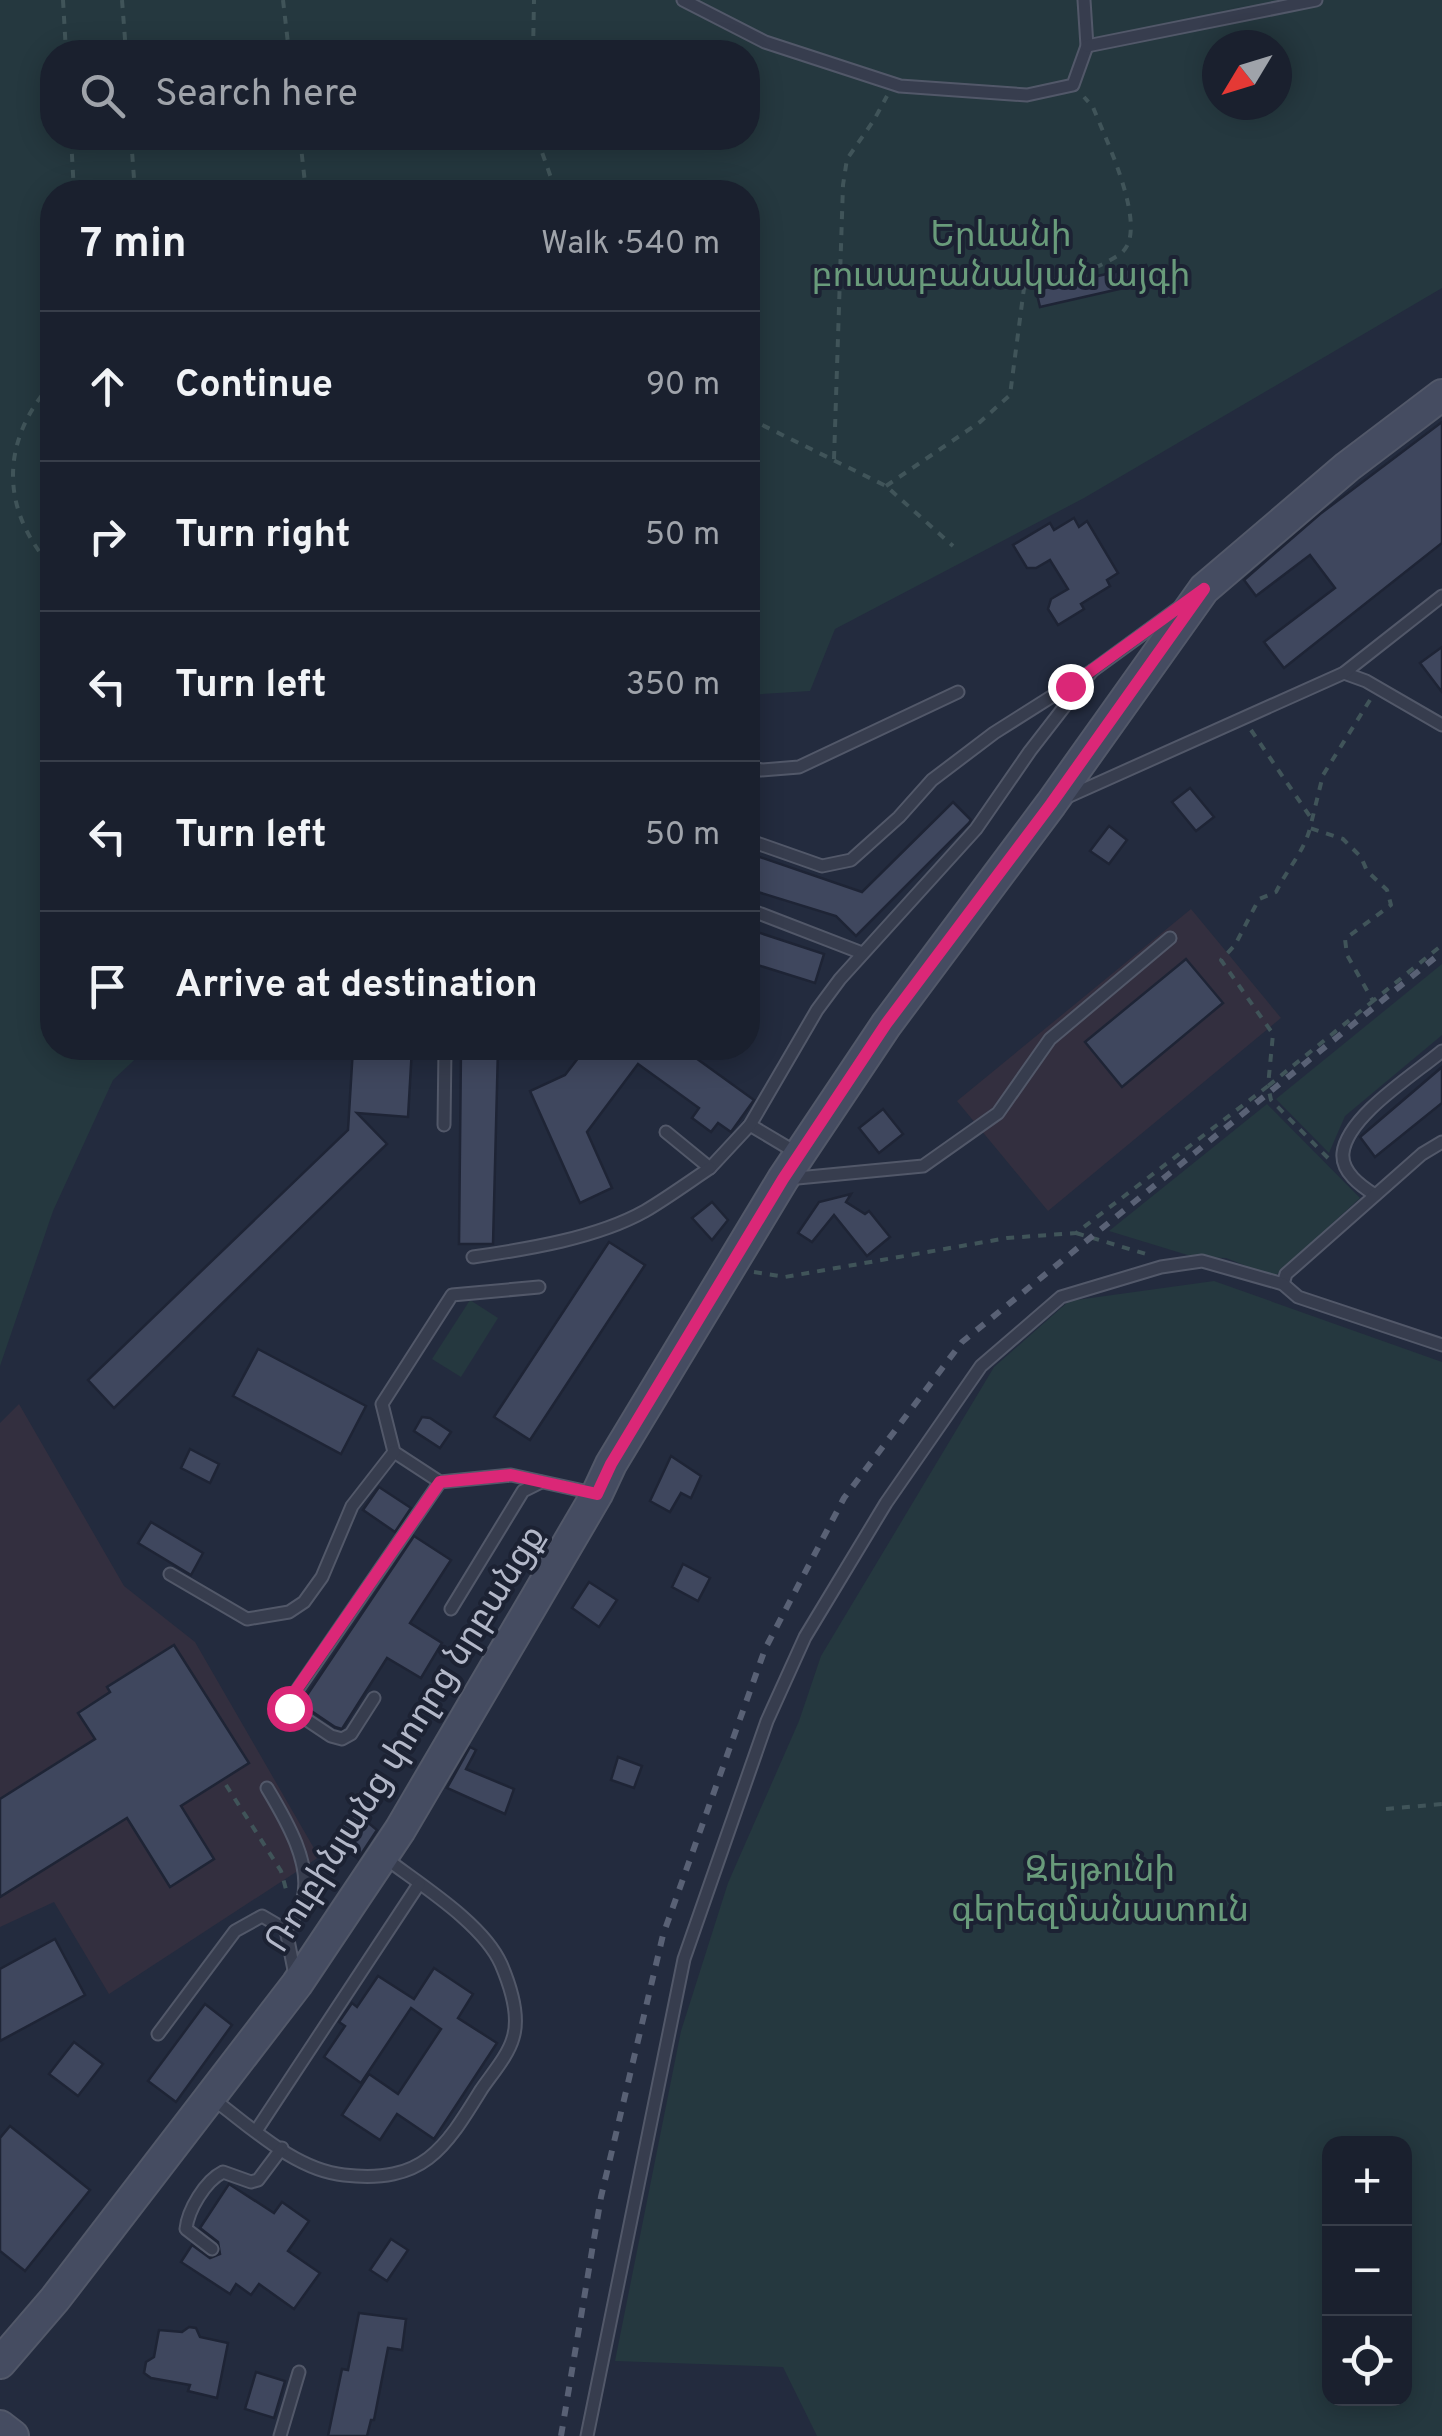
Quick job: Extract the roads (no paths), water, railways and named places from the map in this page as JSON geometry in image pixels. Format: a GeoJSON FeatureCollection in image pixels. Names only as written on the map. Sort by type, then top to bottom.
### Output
{"type":"FeatureCollection","features":[{"type":"Feature","properties":{"kind":"street","name":"Ռուբինյանց փողոց նրբանցք"},"geometry":{"type":"LineString","coordinates":[[0,2363],[54,2300],[297,1984],[383,1856],[611,1464],[792,1167],[886,1024],[1051,804],[1204,589],[1347,468],[1442,395]]}},
{"type":"Feature","properties":{"kind":"street"},"geometry":{"type":"LineString","coordinates":[[0,2426],[13,2436]]}},
{"type":"Feature","properties":{"kind":"lane"},"geometry":{"type":"LineString","coordinates":[[683,0],[766,42],[893,84],[1027,95],[1073,85],[1087,46],[1084,0]]}},
{"type":"Feature","properties":{"kind":"lane"},"geometry":{"type":"LineString","coordinates":[[1087,46],[1316,0]]}},
{"type":"Feature","properties":{"kind":"lane"},"geometry":{"type":"LineString","coordinates":[[760,844],[822,866],[851,860],[932,780],[1204,589]]}},
{"type":"Feature","properties":{"kind":"lane"},"geometry":{"type":"LineString","coordinates":[[1051,804],[1344,673],[1442,596]]}},
{"type":"Feature","properties":{"kind":"lane"},"geometry":{"type":"LineString","coordinates":[[473,1257],[578,1236],[642,1213],[710,1168],[750,1126],[817,1010],[862,952],[976,829],[1092,671]]}},
{"type":"Feature","properties":{"kind":"lane"},"geometry":{"type":"LineString","coordinates":[[1344,673],[1442,725]]}},
{"type":"Feature","properties":{"kind":"lane"},"geometry":{"type":"LineString","coordinates":[[760,769],[799,766],[958,692]]}},
{"type":"Feature","properties":{"kind":"lane"},"geometry":{"type":"LineString","coordinates":[[760,914],[862,952]]}},
{"type":"Feature","properties":{"kind":"lane"},"geometry":{"type":"LineString","coordinates":[[750,1126],[792,1167],[924,1166],[998,1113],[1050,1039],[1170,938]]}},
{"type":"Feature","properties":{"kind":"lane"},"geometry":{"type":"LineString","coordinates":[[1375,1195],[1351,1176],[1342,1154],[1356,1124],[1442,1051]]}},
{"type":"Feature","properties":{"kind":"lane"},"geometry":{"type":"LineString","coordinates":[[444,1125],[445,1060]]}},
{"type":"Feature","properties":{"kind":"lane"},"geometry":{"type":"LineString","coordinates":[[666,1132],[710,1168]]}},
{"type":"Feature","properties":{"kind":"lane"},"geometry":{"type":"LineString","coordinates":[[1283,1284],[1286,1274],[1422,1154],[1442,1142]]}},
{"type":"Feature","properties":{"kind":"lane"},"geometry":{"type":"LineString","coordinates":[[587,2436],[684,1959],[767,1721],[805,1637],[886,1503],[981,1366],[1061,1296],[1161,1267],[1202,1261],[1283,1284],[1298,1297],[1442,1345]]}},
{"type":"Feature","properties":{"kind":"lane"},"geometry":{"type":"LineString","coordinates":[[539,1288],[452,1294],[382,1404],[394,1452],[440,1482],[511,1475],[597,1494]]}},
{"type":"Feature","properties":{"kind":"lane"},"geometry":{"type":"LineString","coordinates":[[170,1574],[248,1619],[288,1612],[304,1602],[322,1578],[352,1506],[394,1452]]}},
{"type":"Feature","properties":{"kind":"lane"},"geometry":{"type":"LineString","coordinates":[[374,1698],[350,1734],[342,1739],[330,1736],[289,1708],[288,1702],[440,1482]]}},
{"type":"Feature","properties":{"kind":"lane"},"geometry":{"type":"LineString","coordinates":[[451,1609],[523,1491],[540,1482]]}},
{"type":"Feature","properties":{"kind":"lane"},"geometry":{"type":"LineString","coordinates":[[268,1788],[294,1833],[304,1886],[302,1903],[286,1930],[297,1984]]}},
{"type":"Feature","properties":{"kind":"lane"},"geometry":{"type":"LineString","coordinates":[[210,2097],[308,2165],[344,2175],[397,2174],[420,2165],[448,2144],[513,2041],[514,2008],[501,1964],[488,1942],[383,1856]]}},
{"type":"Feature","properties":{"kind":"lane"},"geometry":{"type":"LineString","coordinates":[[256,2131],[419,1884]]}},
{"type":"Feature","properties":{"kind":"lane"},"geometry":{"type":"LineString","coordinates":[[158,2034],[235,1931],[262,1916],[286,1930]]}},
{"type":"Feature","properties":{"kind":"lane"},"geometry":{"type":"LineString","coordinates":[[212,2249],[186,2230],[190,2212],[207,2186],[223,2172],[251,2182],[258,2180],[282,2148]]}},
{"type":"Feature","properties":{"kind":"lane"},"geometry":{"type":"LineString","coordinates":[[280,2436],[298,2372]]}},
{"type":"Feature","properties":{"kind":"railway"},"geometry":{"type":"LineString","coordinates":[[561,2436],[601,2197],[663,1935],[765,1649],[844,1498],[962,1342],[1442,952]]}},
{"type":"Feature","properties":{"kind":"park label","name":"Երևանի բուսաբանական այգի"},"geometry":{"type":"Point","coordinates":[1001,254]}},
{"type":"Feature","properties":{"kind":"park label","name":"Զեյթունի գերեզմանատուն"},"geometry":{"type":"Point","coordinates":[1100,1889]}}]}
